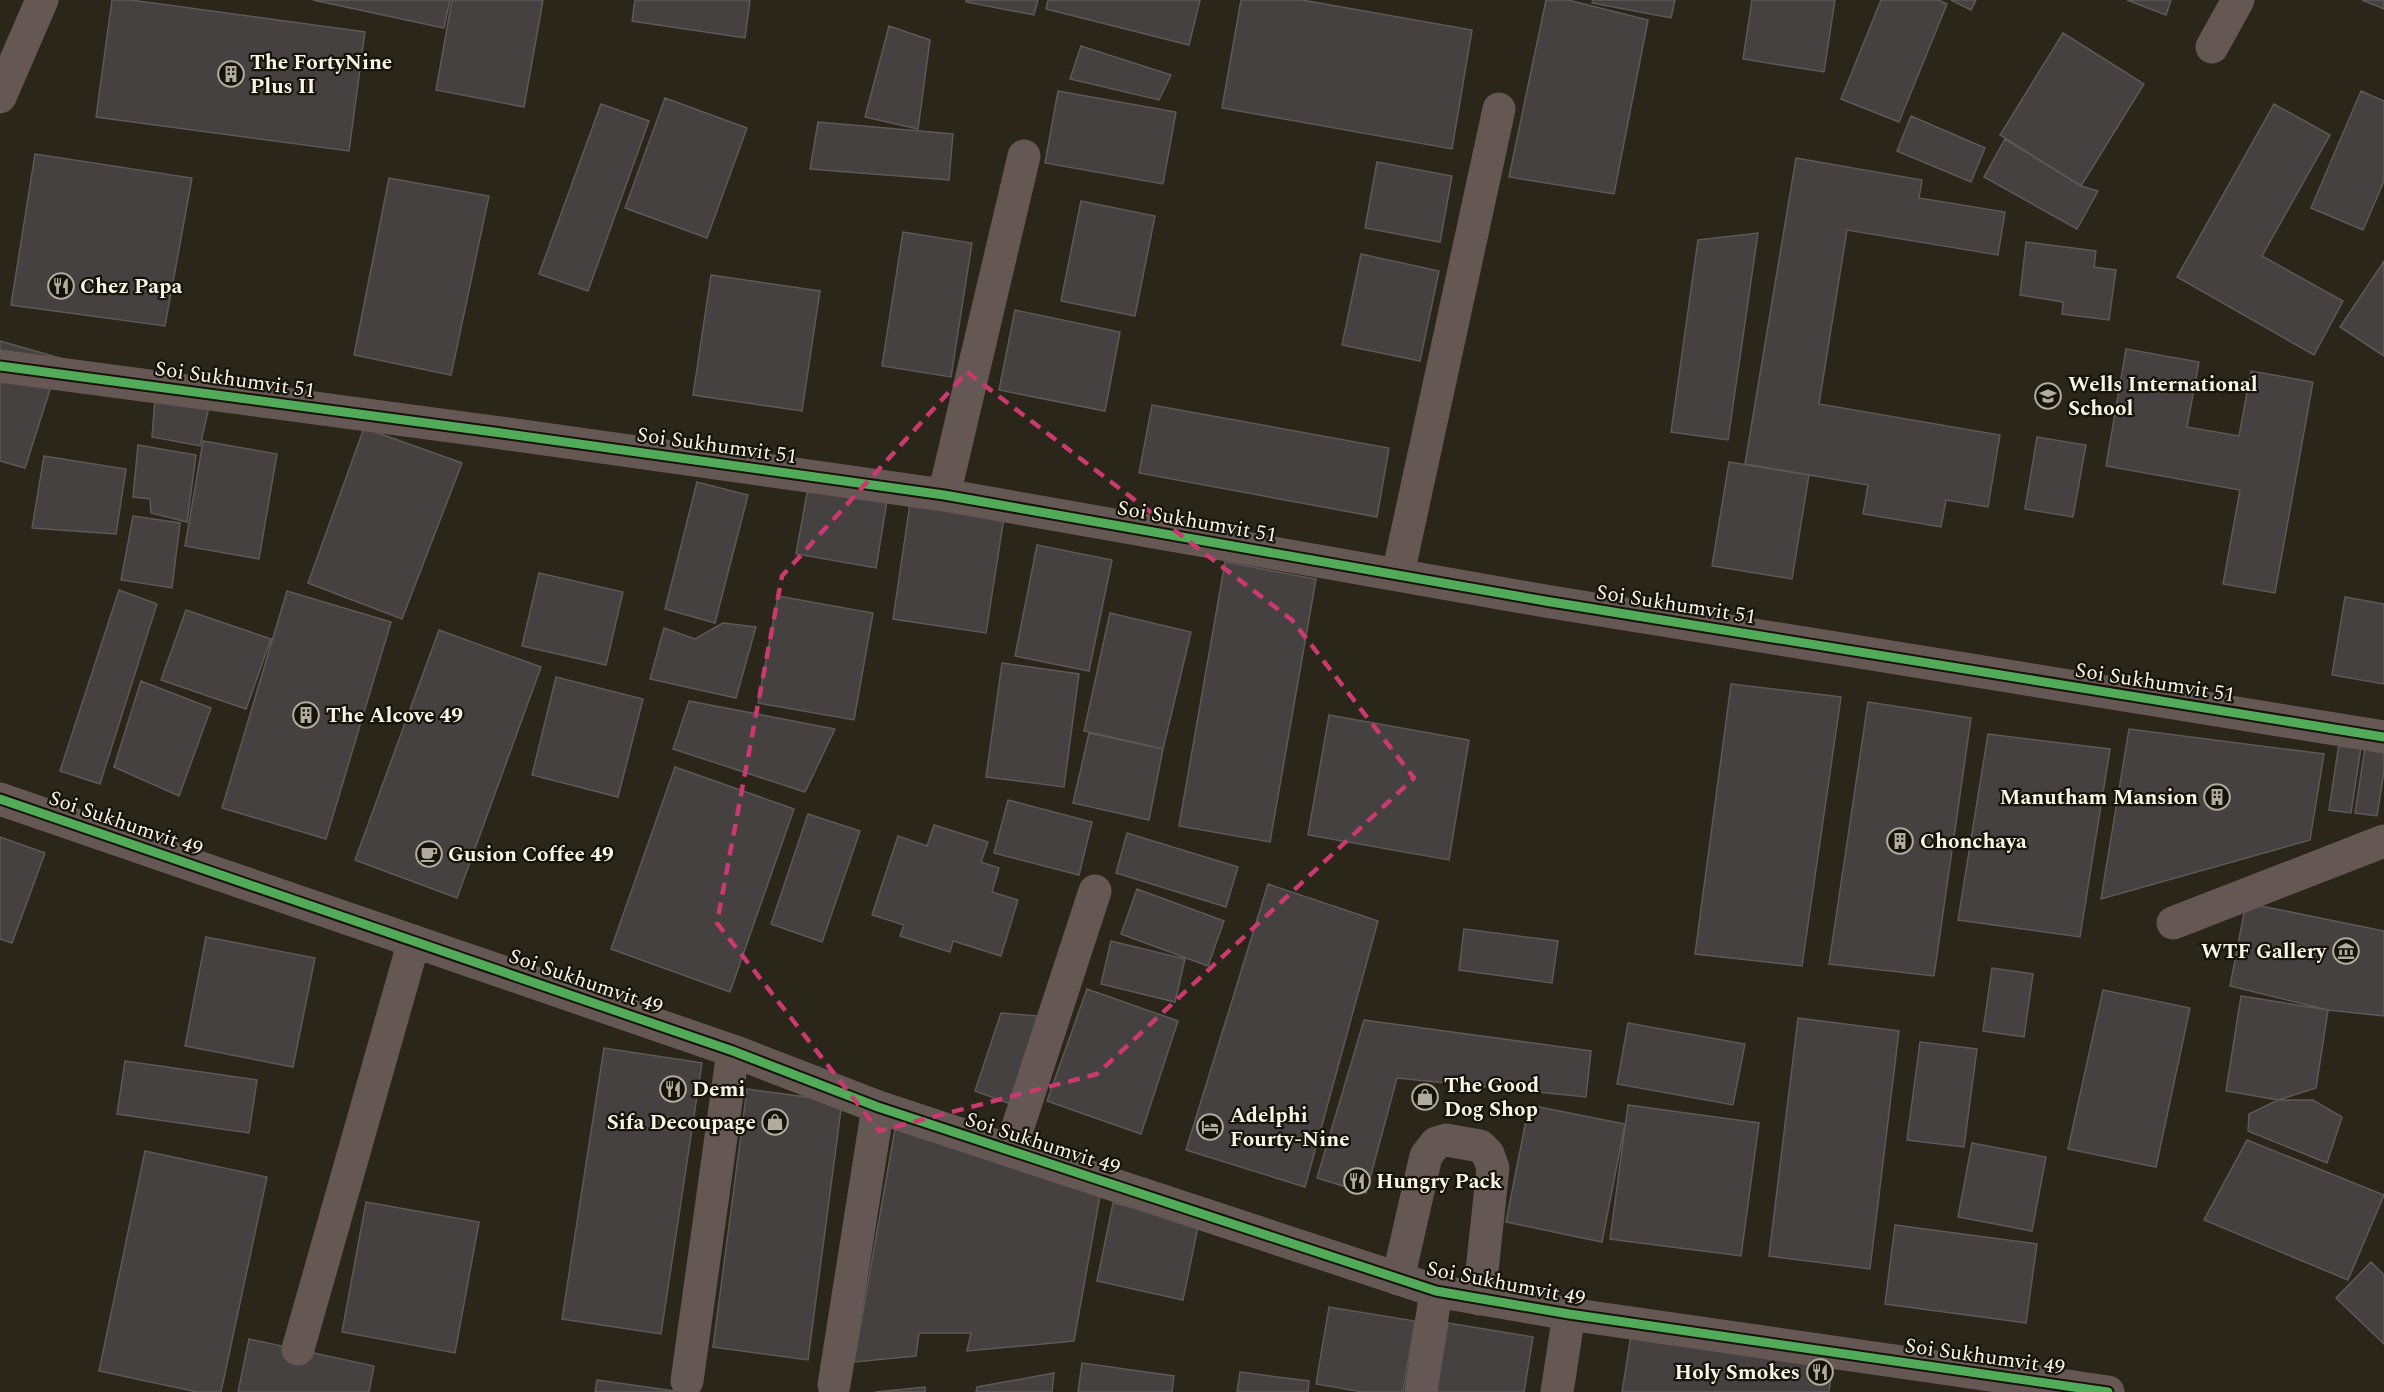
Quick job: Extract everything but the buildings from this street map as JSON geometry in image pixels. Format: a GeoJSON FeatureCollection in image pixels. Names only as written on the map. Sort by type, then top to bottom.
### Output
{"type":"FeatureCollection","features":[{"type":"Feature","properties":{"kind":"street"},"geometry":{"type":"LineString","coordinates":[[0,97],[42,0]]}},
{"type":"Feature","properties":{"kind":"street"},"geometry":{"type":"LineString","coordinates":[[2212,47],[2238,0]]}},
{"type":"Feature","properties":{"kind":"street"},"geometry":{"type":"LineString","coordinates":[[1398,574],[1499,109]]}},
{"type":"Feature","properties":{"kind":"street"},"geometry":{"type":"LineString","coordinates":[[944,495],[1024,156]]}},
{"type":"Feature","properties":{"kind":"street","name":"Soi Sukhumvit 51"},"geometry":{"type":"LineString","coordinates":[[0,366],[944,495],[1545,601],[2384,737]]}},
{"type":"Feature","properties":{"kind":"street","name":"Soi Sukhumvit 49"},"geometry":{"type":"LineString","coordinates":[[0,799],[733,1051],[878,1107],[1436,1291],[1569,1314],[2108,1392]]}},
{"type":"Feature","properties":{"kind":"street"},"geometry":{"type":"LineString","coordinates":[[2173,923],[2384,841]]}},
{"type":"Feature","properties":{"kind":"street"},"geometry":{"type":"LineString","coordinates":[[1010,1151],[1095,891]]}},
{"type":"Feature","properties":{"kind":"street"},"geometry":{"type":"LineString","coordinates":[[298,1349],[414,941]]}},
{"type":"Feature","properties":{"kind":"street"},"geometry":{"type":"LineString","coordinates":[[687,1381],[733,1051]]}},
{"type":"Feature","properties":{"kind":"street"},"geometry":{"type":"LineString","coordinates":[[834,1385],[878,1107]]}},
{"type":"Feature","properties":{"kind":"street"},"geometry":{"type":"LineString","coordinates":[[1398,1279],[1426,1156],[1436,1143],[1446,1140],[1480,1146],[1488,1154],[1493,1168],[1479,1299]]}},
{"type":"Feature","properties":{"kind":"street"},"geometry":{"type":"LineString","coordinates":[[1421,1392],[1436,1291]]}},
{"type":"Feature","properties":{"kind":"street"},"geometry":{"type":"LineString","coordinates":[[1557,1392],[1569,1314]]}},
{"type":"Feature","properties":{"kind":"highlighted area"},"geometry":{"type":"Polygon","coordinates":[[[967,372],[1292,620],[1414,778],[1097,1074],[879,1131],[717,923],[782,576],[967,372]]]}},
{"type":"Feature","properties":{"kind":"cycle path"},"geometry":{"type":"LineString","coordinates":[[0,366],[944,495],[1545,601],[2384,737]]}},
{"type":"Feature","properties":{"kind":"cycle path"},"geometry":{"type":"LineString","coordinates":[[0,799],[733,1051],[878,1107],[1436,1291],[1569,1314],[2108,1392]]}},
{"type":"Feature","properties":{"kind":"place","name":"The FortyNine Plus II"},"geometry":{"type":"Point","coordinates":[231,74]}},
{"type":"Feature","properties":{"kind":"place","name":"Chez Papa"},"geometry":{"type":"Point","coordinates":[61,286]}},
{"type":"Feature","properties":{"kind":"place","name":"Wells International School"},"geometry":{"type":"Point","coordinates":[2048,396]}},
{"type":"Feature","properties":{"kind":"place","name":"The Alcove 49"},"geometry":{"type":"Point","coordinates":[306,715]}},
{"type":"Feature","properties":{"kind":"place","name":"Manutham Mansion"},"geometry":{"type":"Point","coordinates":[2217,797]}},
{"type":"Feature","properties":{"kind":"place","name":"Chonchaya"},"geometry":{"type":"Point","coordinates":[1900,841]}},
{"type":"Feature","properties":{"kind":"place","name":"Gusion Coffee 49"},"geometry":{"type":"Point","coordinates":[429,854]}},
{"type":"Feature","properties":{"kind":"place","name":"WTF Gallery"},"geometry":{"type":"Point","coordinates":[2346,951]}},
{"type":"Feature","properties":{"kind":"place","name":"Demi"},"geometry":{"type":"Point","coordinates":[673,1089]}},
{"type":"Feature","properties":{"kind":"place","name":"The Good Dog Shop"},"geometry":{"type":"Point","coordinates":[1425,1097]}},
{"type":"Feature","properties":{"kind":"place","name":"Sifa Decoupage"},"geometry":{"type":"Point","coordinates":[775,1122]}},
{"type":"Feature","properties":{"kind":"place","name":"Adelphi Fourty-Nine"},"geometry":{"type":"Point","coordinates":[1210,1127]}},
{"type":"Feature","properties":{"kind":"place","name":"Hungry Pack"},"geometry":{"type":"Point","coordinates":[1357,1181]}},
{"type":"Feature","properties":{"kind":"place","name":"Holy Smokes"},"geometry":{"type":"Point","coordinates":[1820,1372]}}]}
